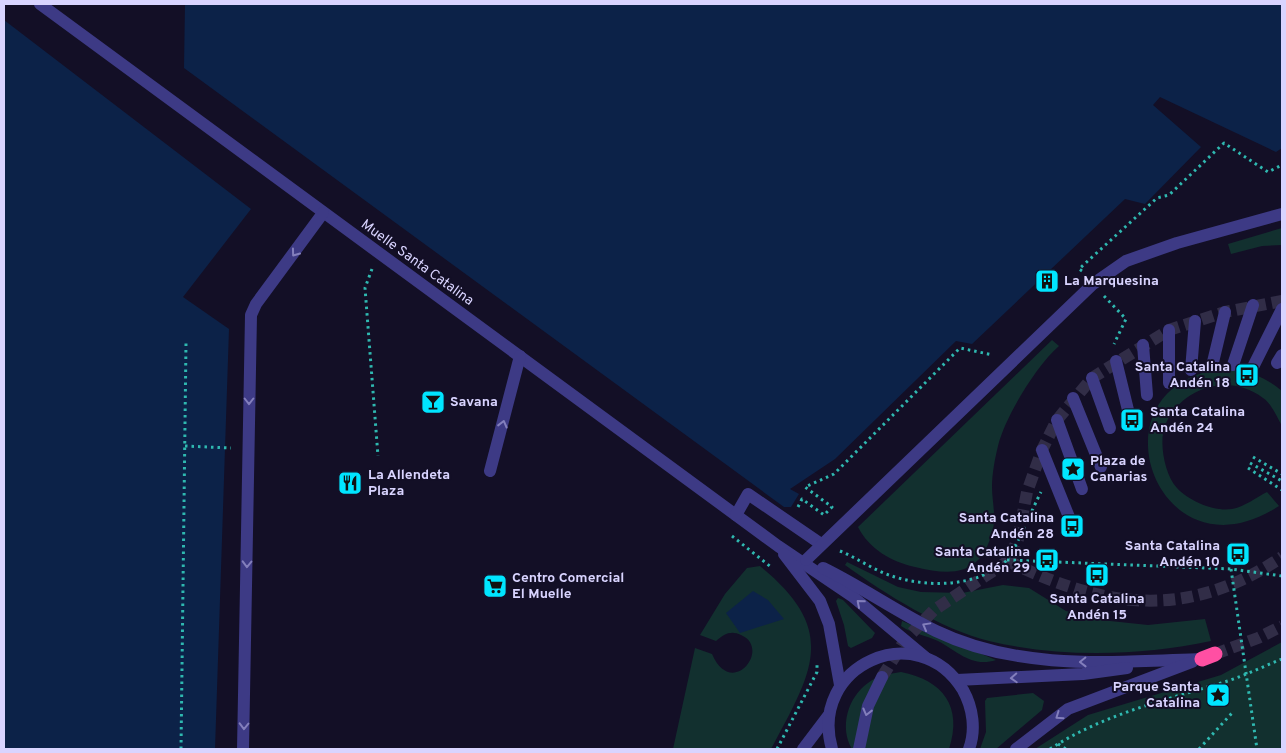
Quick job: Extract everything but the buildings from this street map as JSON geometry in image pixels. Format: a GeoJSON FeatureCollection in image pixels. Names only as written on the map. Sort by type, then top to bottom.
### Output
{"type":"FeatureCollection","features":[{"type":"Feature","properties":{"kind":"street","name":"Muelle Santa Catalina"},"geometry":{"type":"LineString","coordinates":[[40,4],[778,546]]}},
{"type":"Feature","properties":{"kind":"street"},"geometry":{"type":"LineString","coordinates":[[243,749],[251,315],[256,304],[323,213]]}},
{"type":"Feature","properties":{"kind":"street"},"geometry":{"type":"LineString","coordinates":[[806,560],[1093,284],[1126,261],[1177,243],[1282,214]]}},
{"type":"Feature","properties":{"kind":"street"},"geometry":{"type":"LineString","coordinates":[[1233,365],[1253,305]]}},
{"type":"Feature","properties":{"kind":"street"},"geometry":{"type":"LineString","coordinates":[[1254,365],[1282,308]]}},
{"type":"Feature","properties":{"kind":"street"},"geometry":{"type":"LineString","coordinates":[[1213,362],[1225,312]]}},
{"type":"Feature","properties":{"kind":"street"},"geometry":{"type":"LineString","coordinates":[[1191,370],[1195,321]]}},
{"type":"Feature","properties":{"kind":"street"},"geometry":{"type":"LineString","coordinates":[[1169,330],[1169,383]]}},
{"type":"Feature","properties":{"kind":"street"},"geometry":{"type":"LineString","coordinates":[[1143,345],[1147,395]]}},
{"type":"Feature","properties":{"kind":"street"},"geometry":{"type":"LineString","coordinates":[[490,471],[520,356]]}},
{"type":"Feature","properties":{"kind":"street"},"geometry":{"type":"LineString","coordinates":[[1116,361],[1128,410]]}},
{"type":"Feature","properties":{"kind":"street"},"geometry":{"type":"LineString","coordinates":[[1092,378],[1110,428]]}},
{"type":"Feature","properties":{"kind":"street"},"geometry":{"type":"LineString","coordinates":[[1073,398],[1101,467]]}},
{"type":"Feature","properties":{"kind":"street"},"geometry":{"type":"LineString","coordinates":[[1057,420],[1082,489]]}},
{"type":"Feature","properties":{"kind":"street"},"geometry":{"type":"LineString","coordinates":[[1042,450],[1069,517]]}},
{"type":"Feature","properties":{"kind":"street"},"geometry":{"type":"LineString","coordinates":[[736,515],[748,494],[821,544]]}},
{"type":"Feature","properties":{"kind":"street"},"geometry":{"type":"LineString","coordinates":[[778,546],[862,587],[936,631],[1004,655],[1077,663],[1208,656]]}},
{"type":"Feature","properties":{"kind":"street"},"geometry":{"type":"LineString","coordinates":[[778,546],[852,596],[924,657],[942,666],[957,680],[968,698],[973,720],[972,741],[969,749]]}},
{"type":"Feature","properties":{"kind":"street"},"geometry":{"type":"LineString","coordinates":[[778,546],[820,602],[829,624],[840,685]]}},
{"type":"Feature","properties":{"kind":"street"},"geometry":{"type":"LineString","coordinates":[[832,749],[828,736],[828,716],[832,700],[840,685],[856,668],[877,657],[901,653],[924,657]]}},
{"type":"Feature","properties":{"kind":"street"},"geometry":{"type":"LineString","coordinates":[[957,680],[1083,674],[1208,656]]}},
{"type":"Feature","properties":{"kind":"street"},"geometry":{"type":"LineString","coordinates":[[1016,749],[1068,709],[1208,656]]}},
{"type":"Feature","properties":{"kind":"street"},"geometry":{"type":"LineString","coordinates":[[859,749],[868,706],[882,678]]}},
{"type":"Feature","properties":{"kind":"street"},"geometry":{"type":"LineString","coordinates":[[803,749],[828,716]]}},
{"type":"Feature","properties":{"kind":"path"},"geometry":{"type":"LineString","coordinates":[[1093,284],[1079,269],[1157,198],[1169,195],[1224,143],[1268,172],[1282,165]]}},
{"type":"Feature","properties":{"kind":"path"},"geometry":{"type":"LineString","coordinates":[[365,288],[378,456]]}},
{"type":"Feature","properties":{"kind":"path"},"geometry":{"type":"LineString","coordinates":[[181,749],[186,342]]}},
{"type":"Feature","properties":{"kind":"path"},"geometry":{"type":"LineString","coordinates":[[804,512],[797,506],[802,499],[824,515],[832,507],[805,487],[834,474],[960,348],[995,356]]}},
{"type":"Feature","properties":{"kind":"path"},"geometry":{"type":"LineString","coordinates":[[184,446],[249,448]]}},
{"type":"Feature","properties":{"kind":"path"},"geometry":{"type":"LineString","coordinates":[[1252,457],[1282,474]]}},
{"type":"Feature","properties":{"kind":"path"},"geometry":{"type":"LineString","coordinates":[[1250,463],[1282,481]]}},
{"type":"Feature","properties":{"kind":"path"},"geometry":{"type":"LineString","coordinates":[[1248,468],[1282,490]]}},
{"type":"Feature","properties":{"kind":"path"},"geometry":{"type":"LineString","coordinates":[[736,515],[724,529],[774,569]]}},
{"type":"Feature","properties":{"kind":"path"},"geometry":{"type":"LineString","coordinates":[[821,544],[889,575],[922,582],[950,584],[976,578],[1007,560],[1231,570],[1282,576]]}},
{"type":"Feature","properties":{"kind":"path"},"geometry":{"type":"LineString","coordinates":[[1231,570],[1257,749]]}},
{"type":"Feature","properties":{"kind":"path"},"geometry":{"type":"LineString","coordinates":[[777,749],[817,672],[817,656]]}},
{"type":"Feature","properties":{"kind":"path"},"geometry":{"type":"LineString","coordinates":[[1050,749],[1092,725],[1164,698],[1223,682],[1282,659]]}},
{"type":"Feature","properties":{"kind":"path"},"geometry":{"type":"LineString","coordinates":[[1199,749],[1232,713]]}},
{"type":"Feature","properties":{"kind":"path"},"geometry":{"type":"LineString","coordinates":[[1058,744],[1066,749]]}},
{"type":"Feature","properties":{"kind":"green space"},"geometry":{"type":"Polygon","coordinates":[[[1282,228],[1282,245],[1262,246],[1231,254],[1228,244],[1282,228]]]}},
{"type":"Feature","properties":{"kind":"green space"},"geometry":{"type":"Polygon","coordinates":[[[1052,340],[1059,346],[1041,366],[1022,393],[1007,421],[998,446],[992,487],[994,524],[988,544],[982,555],[965,569],[943,572],[898,562],[868,542],[858,527],[1052,340]]]}},
{"type":"Feature","properties":{"kind":"green space"},"geometry":{"type":"Polygon","coordinates":[[[1231,368],[1258,376],[1282,391],[1282,426],[1269,403],[1250,390],[1223,385],[1209,387],[1196,392],[1174,410],[1166,423],[1163,447],[1166,466],[1172,482],[1182,493],[1195,501],[1218,509],[1232,509],[1246,504],[1267,492],[1279,506],[1235,524],[1198,520],[1170,501],[1153,471],[1148,437],[1158,405],[1185,380],[1231,368]]]}},
{"type":"Feature","properties":{"kind":"green space"},"geometry":{"type":"Polygon","coordinates":[[[847,562],[898,587],[921,592],[962,593],[1003,585],[1029,588],[1066,611],[1110,621],[1148,625],[1205,619],[1211,641],[1156,650],[1100,653],[1044,650],[989,641],[952,628],[914,609],[845,565],[847,562]]]}},
{"type":"Feature","properties":{"kind":"green space"},"geometry":{"type":"Polygon","coordinates":[[[760,566],[785,589],[801,611],[809,632],[811,653],[807,674],[798,697],[771,749],[673,749],[695,648],[712,654],[720,667],[729,672],[738,672],[746,667],[751,659],[752,650],[749,641],[741,635],[728,634],[716,641],[700,635],[725,594],[747,568],[760,566]]]}},
{"type":"Feature","properties":{"kind":"green space"},"geometry":{"type":"Polygon","coordinates":[[[838,598],[843,600],[875,633],[872,638],[851,648],[848,646],[844,625],[836,601],[838,598]]]}},
{"type":"Feature","properties":{"kind":"green space"},"geometry":{"type":"Polygon","coordinates":[[[902,621],[996,660],[979,662],[972,660],[938,641],[906,629],[901,626],[902,621]]]}},
{"type":"Feature","properties":{"kind":"green space","name":"Parque Santa Catalina"},"geometry":{"type":"Polygon","coordinates":[[[1282,642],[1282,749],[1035,749],[1088,715],[1221,675],[1282,642]]]}},
{"type":"Feature","properties":{"kind":"green space"},"geometry":{"type":"Polygon","coordinates":[[[901,672],[928,681],[946,698],[951,708],[953,720],[953,734],[949,749],[852,749],[846,731],[846,722],[855,696],[876,678],[901,672]]]}},
{"type":"Feature","properties":{"kind":"green space"},"geometry":{"type":"Polygon","coordinates":[[[1033,693],[1044,701],[1042,710],[996,749],[980,749],[986,732],[985,701],[987,698],[1033,693]]]}},
{"type":"Feature","properties":{"kind":"water"},"geometry":{"type":"Polygon","coordinates":[[[185,4],[1282,4],[1282,148],[1276,152],[1160,97],[1153,105],[1201,147],[1145,204],[1125,199],[972,344],[956,341],[835,459],[790,489],[799,494],[791,507],[784,507],[184,68],[185,4]]]}},
{"type":"Feature","properties":{"kind":"water"},"geometry":{"type":"Polygon","coordinates":[[[4,20],[251,209],[183,297],[229,329],[215,749],[4,749],[4,20]]]}},
{"type":"Feature","properties":{"kind":"water"},"geometry":{"type":"Polygon","coordinates":[[[753,591],[768,600],[784,619],[740,633],[726,613],[753,591]]]}},
{"type":"Feature","properties":{"kind":"tunnel"},"geometry":{"type":"LineString","coordinates":[[882,677],[905,640],[934,610],[1008,561],[1018,539],[1027,492],[1042,450],[1057,420],[1092,378],[1169,330],[1225,312],[1282,301]]}},
{"type":"Feature","properties":{"kind":"tunnel"},"geometry":{"type":"LineString","coordinates":[[1008,561],[1044,577],[1079,589],[1113,597],[1146,601],[1180,599],[1213,591],[1247,577],[1282,557]]}},
{"type":"Feature","properties":{"kind":"tunnel"},"geometry":{"type":"LineString","coordinates":[[1215,654],[1258,638],[1282,626]]}},
{"type":"Feature","properties":{"kind":"place","name":"La Marquesina"},"geometry":{"type":"Point","coordinates":[1047,281]}},
{"type":"Feature","properties":{"kind":"place","name":"Santa Catalina Andén 18"},"geometry":{"type":"Point","coordinates":[1247,375]}},
{"type":"Feature","properties":{"kind":"place","name":"Savana"},"geometry":{"type":"Point","coordinates":[433,402]}},
{"type":"Feature","properties":{"kind":"place","name":"Santa Catalina Andén 24"},"geometry":{"type":"Point","coordinates":[1132,420]}},
{"type":"Feature","properties":{"kind":"place","name":"Plaza de Canarias"},"geometry":{"type":"Point","coordinates":[1073,469]}},
{"type":"Feature","properties":{"kind":"place","name":"La Allendeta Plaza"},"geometry":{"type":"Point","coordinates":[350,483]}},
{"type":"Feature","properties":{"kind":"place","name":"Santa Catalina Andén 28"},"geometry":{"type":"Point","coordinates":[1072,526]}},
{"type":"Feature","properties":{"kind":"place","name":"Santa Catalina Andén 10"},"geometry":{"type":"Point","coordinates":[1238,554]}},
{"type":"Feature","properties":{"kind":"place","name":"Santa Catalina Andén 29"},"geometry":{"type":"Point","coordinates":[1047,560]}},
{"type":"Feature","properties":{"kind":"place","name":"Santa Catalina Andén 15"},"geometry":{"type":"Point","coordinates":[1097,575]}},
{"type":"Feature","properties":{"kind":"place","name":"Centro Comercial El Muelle"},"geometry":{"type":"Point","coordinates":[495,586]}},
{"type":"Feature","properties":{"kind":"place","name":"Parque Santa Catalina"},"geometry":{"type":"Point","coordinates":[1218,695]}}]}
